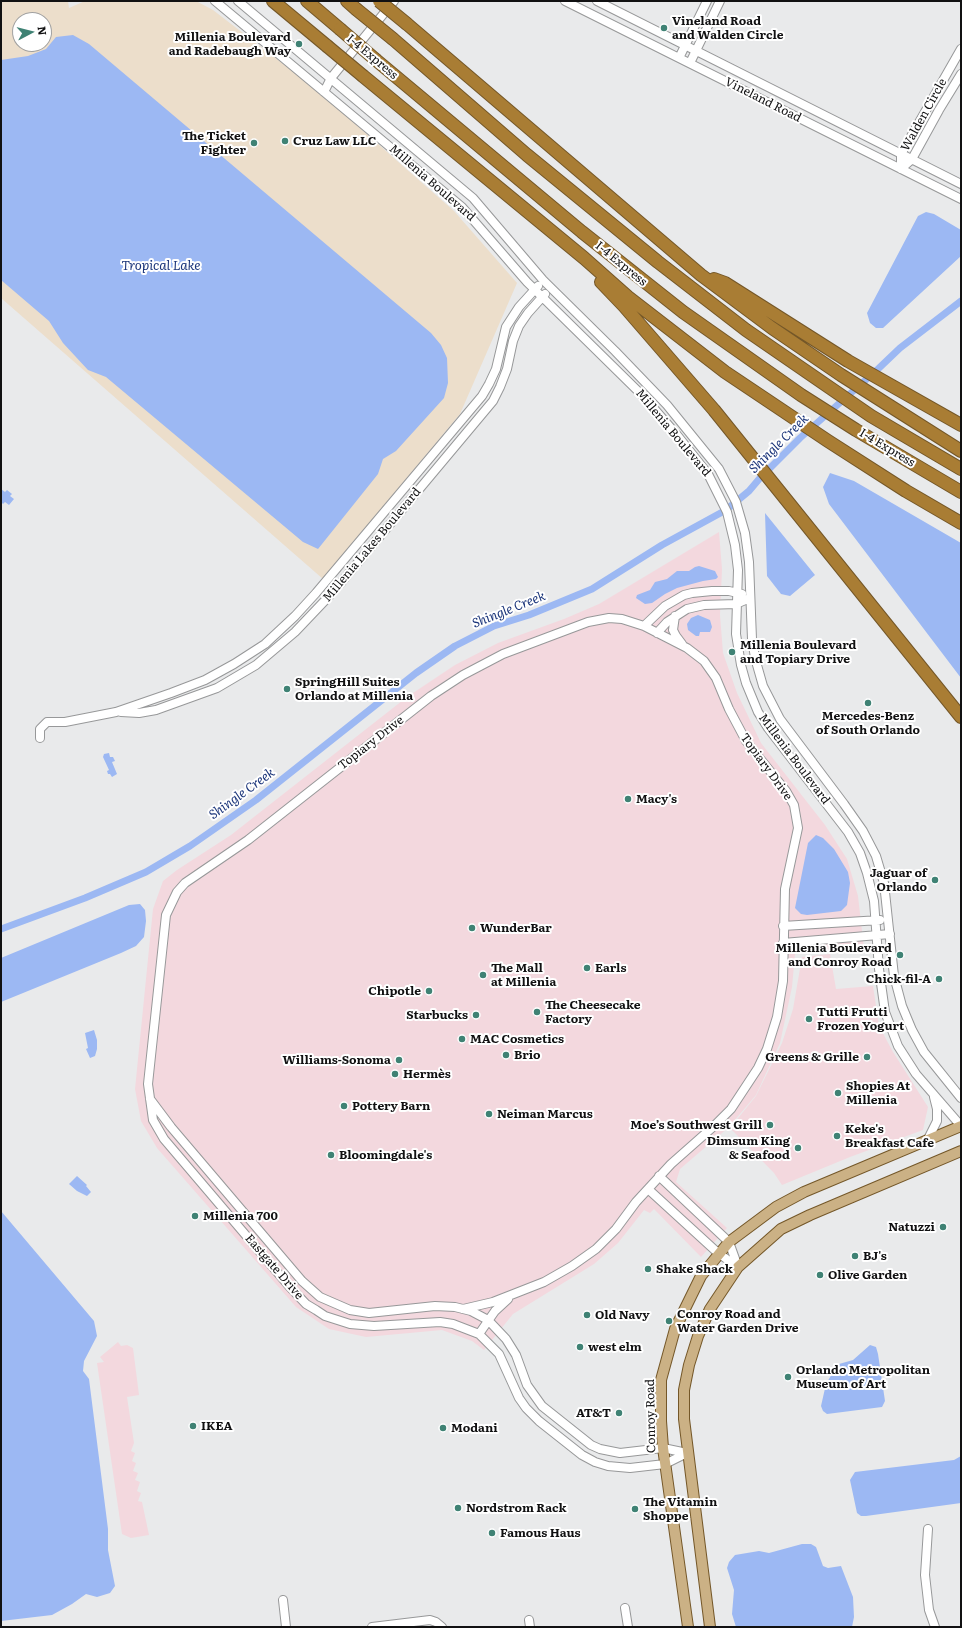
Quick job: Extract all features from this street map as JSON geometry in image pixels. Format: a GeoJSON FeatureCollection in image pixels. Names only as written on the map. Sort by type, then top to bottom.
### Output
{"type":"FeatureCollection","features":[{"type":"Feature","properties":{"kind":"highway"},"geometry":{"type":"LineString","coordinates":[[273,1],[678,337],[732,377],[788,415],[906,491],[961,523]]}},
{"type":"Feature","properties":{"kind":"highway","name":"I-4 Express"},"geometry":{"type":"LineString","coordinates":[[307,1],[649,286],[721,340],[801,395],[856,430],[961,492]]}},
{"type":"Feature","properties":{"kind":"highway","name":"I-4 Express"},"geometry":{"type":"LineString","coordinates":[[346,1],[393,39],[527,155],[652,257],[746,330],[870,416],[961,469]]}},
{"type":"Feature","properties":{"kind":"highway"},"geometry":{"type":"LineString","coordinates":[[379,1],[701,275],[772,328],[877,400],[961,452]]}},
{"type":"Feature","properties":{"kind":"highway"},"geometry":{"type":"LineString","coordinates":[[584,258],[604,287],[624,306],[714,410],[961,717]]}},
{"type":"Feature","properties":{"kind":"highway"},"geometry":{"type":"LineString","coordinates":[[701,275],[725,283],[848,361],[961,425]]}},
{"type":"Feature","properties":{"kind":"main road","name":"Conroy Road"},"geometry":{"type":"LineString","coordinates":[[688,1627],[663,1448],[661,1421],[661,1380],[675,1329],[701,1276],[718,1253],[729,1242],[776,1207],[804,1192],[961,1126]]}},
{"type":"Feature","properties":{"kind":"main road"},"geometry":{"type":"LineString","coordinates":[[710,1627],[687,1453],[684,1397],[689,1365],[698,1336],[710,1309],[738,1266],[781,1229],[816,1212],[961,1151]]}},
{"type":"Feature","properties":{"kind":"street","name":"Millenia Boulevard"},"geometry":{"type":"LineString","coordinates":[[215,1],[462,207],[535,290],[618,370],[664,419],[705,469],[720,495],[730,521],[736,554],[736,627],[738,652],[744,677],[753,700],[772,733],[848,832],[860,853],[872,894],[885,1012],[898,1046],[916,1074],[961,1126]]}},
{"type":"Feature","properties":{"kind":"street","name":"Millenia Boulevard"},"geometry":{"type":"LineString","coordinates":[[238,1],[473,198],[550,288],[608,344],[667,405],[711,458],[730,489],[740,515],[748,553],[753,651],[765,692],[780,719],[818,767],[863,831],[876,856],[884,883],[894,976],[902,1006],[909,1024],[924,1052],[961,1098]]}},
{"type":"Feature","properties":{"kind":"street"},"geometry":{"type":"LineString","coordinates":[[324,92],[331,78],[394,1]]}},
{"type":"Feature","properties":{"kind":"street","name":"Vineland Road"},"geometry":{"type":"LineString","coordinates":[[565,1],[961,199]]}},
{"type":"Feature","properties":{"kind":"street","name":"Vineland Road"},"geometry":{"type":"LineString","coordinates":[[597,1],[961,184]]}},
{"type":"Feature","properties":{"kind":"street"},"geometry":{"type":"LineString","coordinates":[[679,58],[707,1]]}},
{"type":"Feature","properties":{"kind":"street"},"geometry":{"type":"LineString","coordinates":[[690,63],[720,1]]}},
{"type":"Feature","properties":{"kind":"street","name":"Walden Circle"},"geometry":{"type":"LineString","coordinates":[[901,169],[901,154],[961,49]]}},
{"type":"Feature","properties":{"kind":"street","name":"Walden Circle"},"geometry":{"type":"LineString","coordinates":[[901,169],[912,159],[961,74]]}},
{"type":"Feature","properties":{"kind":"street"},"geometry":{"type":"LineString","coordinates":[[316,85],[331,78]]}},
{"type":"Feature","properties":{"kind":"street","name":"Millenia Lakes Boulevard"},"geometry":{"type":"LineString","coordinates":[[40,738],[40,729],[47,722],[65,722],[116,712],[171,694],[204,680],[244,658],[265,644],[295,616],[316,593],[482,396],[496,369],[506,327],[519,307],[543,280]]}},
{"type":"Feature","properties":{"kind":"street","name":"Millenia Lakes Boulevard"},"geometry":{"type":"LineString","coordinates":[[116,712],[139,713],[156,710],[216,688],[256,664],[295,632],[334,591],[490,405],[500,387],[507,369],[513,341],[519,326],[528,313],[550,288]]}},
{"type":"Feature","properties":{"kind":"street"},"geometry":{"type":"LineString","coordinates":[[644,626],[665,606],[684,595],[702,591],[737,592],[750,598]]}},
{"type":"Feature","properties":{"kind":"street"},"geometry":{"type":"LineString","coordinates":[[657,633],[675,616],[687,609],[695,606],[736,604],[750,598]]}},
{"type":"Feature","properties":{"kind":"street","name":"Topiary Drive"},"geometry":{"type":"LineString","coordinates":[[675,616],[673,630],[676,636],[687,648]]}},
{"type":"Feature","properties":{"kind":"street","name":"Topiary Drive"},"geometry":{"type":"LineString","coordinates":[[163,929],[170,903],[185,883],[248,840],[447,684],[475,668],[503,654],[588,622],[609,618],[622,619],[644,626],[697,654],[711,669],[730,711],[746,741],[786,792],[794,806],[798,828],[786,886],[783,926],[783,981],[781,1000],[773,1032],[751,1081],[731,1109],[659,1176],[616,1229],[596,1249],[559,1274],[517,1293]]}},
{"type":"Feature","properties":{"kind":"street"},"geometry":{"type":"LineString","coordinates":[[783,926],[888,920]]}},
{"type":"Feature","properties":{"kind":"street","name":"Eastgate Drive"},"geometry":{"type":"LineString","coordinates":[[163,929],[148,1084],[153,1120],[164,1139],[289,1286],[306,1304],[325,1316],[350,1324],[374,1326],[440,1322],[453,1324],[479,1334],[499,1354],[519,1398],[526,1408],[539,1421],[582,1454],[596,1462],[620,1468],[665,1464]]}},
{"type":"Feature","properties":{"kind":"street"},"geometry":{"type":"LineString","coordinates":[[783,943],[890,934]]}},
{"type":"Feature","properties":{"kind":"street"},"geometry":{"type":"LineString","coordinates":[[928,1139],[937,1120],[937,1109],[933,1094]]}},
{"type":"Feature","properties":{"kind":"street","name":"Eastgate Drive"},"geometry":{"type":"LineString","coordinates":[[150,1098],[171,1127],[303,1283],[320,1297],[350,1310],[369,1313],[435,1306],[464,1309],[480,1315],[499,1330],[512,1346],[527,1385],[542,1406],[591,1445],[600,1450],[620,1453],[663,1448],[687,1453]]}},
{"type":"Feature","properties":{"kind":"street"},"geometry":{"type":"LineString","coordinates":[[659,1176],[729,1242],[738,1266]]}},
{"type":"Feature","properties":{"kind":"street"},"geometry":{"type":"LineString","coordinates":[[648,1189],[718,1253],[738,1266]]}},
{"type":"Feature","properties":{"kind":"street"},"geometry":{"type":"LineString","coordinates":[[464,1309],[494,1302],[517,1293]]}},
{"type":"Feature","properties":{"kind":"street"},"geometry":{"type":"LineString","coordinates":[[479,1334],[500,1305],[517,1293]]}},
{"type":"Feature","properties":{"kind":"street"},"geometry":{"type":"LineString","coordinates":[[665,1464],[687,1453]]}},
{"type":"Feature","properties":{"kind":"street"},"geometry":{"type":"LineString","coordinates":[[928,1529],[925,1575],[929,1610],[936,1627]]}},
{"type":"Feature","properties":{"kind":"street"},"geometry":{"type":"LineString","coordinates":[[283,1600],[286,1627]]}},
{"type":"Feature","properties":{"kind":"street"},"geometry":{"type":"LineString","coordinates":[[625,1608],[628,1627]]}},
{"type":"Feature","properties":{"kind":"street"},"geometry":{"type":"LineString","coordinates":[[372,1627],[430,1620],[436,1622],[442,1627]]}},
{"type":"Feature","properties":{"kind":"shaded area","name":"Tropical Lake"},"geometry":{"type":"Polygon","coordinates":[[[1,1],[68,1],[69,8],[85,1],[196,1],[213,10],[304,80],[454,211],[517,283],[460,414],[323,579],[1,298],[1,1]]]}},
{"type":"Feature","properties":{"kind":"shaded area","name":"The Mall at Millenia"},"geometry":{"type":"Polygon","coordinates":[[[719,532],[722,569],[720,615],[723,653],[737,693],[761,743],[825,825],[847,859],[858,896],[864,949],[795,954],[792,987],[780,1043],[756,1095],[729,1127],[680,1169],[676,1182],[727,1228],[701,1257],[654,1209],[650,1213],[644,1210],[618,1243],[594,1264],[513,1314],[484,1350],[472,1341],[442,1330],[366,1337],[329,1329],[296,1307],[157,1148],[141,1121],[135,1089],[153,909],[163,881],[177,870],[231,835],[407,697],[455,665],[498,643],[564,619],[599,604],[719,532]]]}},
{"type":"Feature","properties":{"kind":"shaded area"},"geometry":{"type":"Polygon","coordinates":[[[830,954],[836,989],[873,986],[879,1026],[893,1052],[928,1107],[923,1130],[850,1157],[782,1185],[774,1173],[730,1128],[756,1096],[782,1043],[793,1009],[802,957],[830,954]]]}},
{"type":"Feature","properties":{"kind":"shaded area"},"geometry":{"type":"Polygon","coordinates":[[[118,1342],[121,1346],[127,1345],[133,1348],[139,1395],[127,1397],[134,1443],[131,1451],[135,1453],[132,1461],[136,1463],[133,1471],[138,1473],[135,1480],[140,1482],[137,1491],[141,1493],[138,1501],[142,1502],[149,1535],[131,1538],[122,1534],[97,1363],[104,1362],[100,1357],[118,1342]]]}},
{"type":"Feature","properties":{"kind":"water","name":"Tropical Lake"},"geometry":{"type":"Polygon","coordinates":[[[73,35],[89,44],[431,333],[441,345],[447,358],[448,383],[444,398],[396,451],[383,459],[378,474],[318,549],[303,542],[106,377],[88,370],[63,343],[49,321],[1,280],[1,60],[28,56],[38,52],[52,52],[52,42],[56,37],[73,35]]]}},
{"type":"Feature","properties":{"kind":"water"},"geometry":{"type":"Polygon","coordinates":[[[926,212],[934,214],[961,230],[961,256],[883,328],[876,328],[870,323],[867,313],[918,216],[926,212]]]}},
{"type":"Feature","properties":{"kind":"water"},"geometry":{"type":"Polygon","coordinates":[[[830,473],[854,481],[961,543],[961,678],[829,504],[823,487],[830,473]]]}},
{"type":"Feature","properties":{"kind":"water"},"geometry":{"type":"Polygon","coordinates":[[[1,489],[5,492],[7,490],[12,494],[10,496],[14,499],[9,505],[5,502],[3,504],[1,502],[1,489]]]}},
{"type":"Feature","properties":{"kind":"water"},"geometry":{"type":"Polygon","coordinates":[[[765,513],[815,575],[790,596],[781,594],[767,576],[765,513]]]}},
{"type":"Feature","properties":{"kind":"water"},"geometry":{"type":"Polygon","coordinates":[[[699,566],[715,571],[718,577],[716,579],[677,588],[652,603],[645,604],[636,598],[637,595],[650,590],[655,582],[667,579],[677,571],[689,571],[699,566]]]}},
{"type":"Feature","properties":{"kind":"water"},"geometry":{"type":"Polygon","coordinates":[[[698,615],[710,620],[712,627],[710,632],[700,632],[699,636],[696,636],[688,630],[687,624],[691,618],[698,615]]]}},
{"type":"Feature","properties":{"kind":"water"},"geometry":{"type":"Polygon","coordinates":[[[109,753],[110,757],[113,757],[115,761],[112,762],[117,774],[112,777],[108,774],[107,771],[109,770],[103,757],[104,754],[109,753]]]}},
{"type":"Feature","properties":{"kind":"water"},"geometry":{"type":"Polygon","coordinates":[[[816,835],[823,838],[834,849],[848,872],[850,883],[847,905],[841,911],[807,915],[801,914],[795,908],[808,843],[816,835]]]}},
{"type":"Feature","properties":{"kind":"water"},"geometry":{"type":"Polygon","coordinates":[[[140,904],[145,910],[146,921],[144,937],[136,946],[1,1002],[1,958],[129,905],[140,904]]]}},
{"type":"Feature","properties":{"kind":"water"},"geometry":{"type":"Polygon","coordinates":[[[94,1030],[97,1040],[97,1049],[95,1056],[90,1058],[86,1049],[88,1048],[85,1033],[94,1030]]]}},
{"type":"Feature","properties":{"kind":"water"},"geometry":{"type":"Polygon","coordinates":[[[77,1176],[87,1185],[86,1186],[91,1192],[87,1196],[77,1191],[69,1184],[77,1176]]]}},
{"type":"Feature","properties":{"kind":"water"},"geometry":{"type":"Polygon","coordinates":[[[1,1211],[94,1321],[97,1336],[84,1361],[83,1371],[89,1379],[108,1529],[108,1550],[115,1586],[110,1593],[97,1597],[86,1594],[52,1615],[1,1621],[1,1211]]]}},
{"type":"Feature","properties":{"kind":"water"},"geometry":{"type":"Polygon","coordinates":[[[870,1345],[876,1347],[878,1354],[885,1401],[882,1407],[827,1414],[823,1411],[821,1406],[826,1384],[836,1367],[839,1364],[853,1360],[870,1345]]]}},
{"type":"Feature","properties":{"kind":"water"},"geometry":{"type":"Polygon","coordinates":[[[961,1456],[961,1503],[866,1516],[861,1516],[857,1513],[850,1480],[855,1472],[954,1460],[961,1456]]]}},
{"type":"Feature","properties":{"kind":"water"},"geometry":{"type":"Polygon","coordinates":[[[802,1544],[811,1544],[816,1547],[823,1566],[828,1568],[841,1566],[853,1597],[854,1617],[852,1627],[736,1627],[732,1614],[734,1590],[727,1568],[729,1562],[735,1555],[759,1551],[769,1553],[802,1544]]]}},
{"type":"Feature","properties":{"kind":"waterway","name":"Shingle Creek"},"geometry":{"type":"LineString","coordinates":[[1,929],[85,898],[146,872],[190,846],[256,800],[416,673],[455,646],[494,626],[529,615],[592,589],[662,545],[726,510],[749,491],[800,438],[900,348],[961,301]]}},
{"type":"Feature","properties":{"kind":"place","name":"Vineland Road and Walden Circle"},"geometry":{"type":"Point","coordinates":[664,28]}},
{"type":"Feature","properties":{"kind":"place","name":"Millenia Boulevard and Radebaugh Way"},"geometry":{"type":"Point","coordinates":[299,44]}},
{"type":"Feature","properties":{"kind":"place","name":"Cruz Law LLC"},"geometry":{"type":"Point","coordinates":[285,141]}},
{"type":"Feature","properties":{"kind":"place","name":"The Ticket Fighter"},"geometry":{"type":"Point","coordinates":[254,143]}},
{"type":"Feature","properties":{"kind":"place","name":"Millenia Boulevard and Topiary Drive"},"geometry":{"type":"Point","coordinates":[732,652]}},
{"type":"Feature","properties":{"kind":"place","name":"SpringHill Suites Orlando at Millenia"},"geometry":{"type":"Point","coordinates":[287,689]}},
{"type":"Feature","properties":{"kind":"place","name":"Mercedes-Benz of South Orlando"},"geometry":{"type":"Point","coordinates":[868,703]}},
{"type":"Feature","properties":{"kind":"place","name":"Macy's"},"geometry":{"type":"Point","coordinates":[628,799]}},
{"type":"Feature","properties":{"kind":"place","name":"Jaguar of Orlando"},"geometry":{"type":"Point","coordinates":[935,880]}},
{"type":"Feature","properties":{"kind":"place","name":"WunderBar"},"geometry":{"type":"Point","coordinates":[472,928]}},
{"type":"Feature","properties":{"kind":"place","name":"Millenia Boulevard and Conroy Road"},"geometry":{"type":"Point","coordinates":[900,955]}},
{"type":"Feature","properties":{"kind":"place","name":"Earls"},"geometry":{"type":"Point","coordinates":[587,968]}},
{"type":"Feature","properties":{"kind":"place","name":"The Mall at Millenia"},"geometry":{"type":"Point","coordinates":[483,975]}},
{"type":"Feature","properties":{"kind":"place","name":"Chick-fil-A"},"geometry":{"type":"Point","coordinates":[939,979]}},
{"type":"Feature","properties":{"kind":"place","name":"Chipotle"},"geometry":{"type":"Point","coordinates":[429,991]}},
{"type":"Feature","properties":{"kind":"place","name":"The Cheesecake Factory"},"geometry":{"type":"Point","coordinates":[537,1012]}},
{"type":"Feature","properties":{"kind":"place","name":"Starbucks"},"geometry":{"type":"Point","coordinates":[476,1015]}},
{"type":"Feature","properties":{"kind":"place","name":"Tutti Frutti Frozen Yogurt"},"geometry":{"type":"Point","coordinates":[809,1019]}},
{"type":"Feature","properties":{"kind":"place","name":"MAC Cosmetics"},"geometry":{"type":"Point","coordinates":[462,1039]}},
{"type":"Feature","properties":{"kind":"place","name":"Brio"},"geometry":{"type":"Point","coordinates":[506,1055]}},
{"type":"Feature","properties":{"kind":"place","name":"Greens & Grille"},"geometry":{"type":"Point","coordinates":[867,1057]}},
{"type":"Feature","properties":{"kind":"place","name":"Williams-Sonoma"},"geometry":{"type":"Point","coordinates":[399,1060]}},
{"type":"Feature","properties":{"kind":"place","name":"Hermès"},"geometry":{"type":"Point","coordinates":[395,1074]}},
{"type":"Feature","properties":{"kind":"place","name":"Shopies At Millenia"},"geometry":{"type":"Point","coordinates":[838,1093]}},
{"type":"Feature","properties":{"kind":"place","name":"Pottery Barn"},"geometry":{"type":"Point","coordinates":[344,1106]}},
{"type":"Feature","properties":{"kind":"place","name":"Neiman Marcus"},"geometry":{"type":"Point","coordinates":[489,1114]}},
{"type":"Feature","properties":{"kind":"place","name":"Moe’s Southwest Grill"},"geometry":{"type":"Point","coordinates":[770,1125]}},
{"type":"Feature","properties":{"kind":"place","name":"Keke's Breakfast Cafe"},"geometry":{"type":"Point","coordinates":[837,1136]}},
{"type":"Feature","properties":{"kind":"place","name":"Dimsum King & Seafood"},"geometry":{"type":"Point","coordinates":[798,1148]}},
{"type":"Feature","properties":{"kind":"place","name":"Bloomingdale's"},"geometry":{"type":"Point","coordinates":[331,1155]}},
{"type":"Feature","properties":{"kind":"place","name":"Millenia 700"},"geometry":{"type":"Point","coordinates":[195,1216]}},
{"type":"Feature","properties":{"kind":"place","name":"Natuzzi"},"geometry":{"type":"Point","coordinates":[943,1227]}},
{"type":"Feature","properties":{"kind":"place","name":"BJ's"},"geometry":{"type":"Point","coordinates":[855,1256]}},
{"type":"Feature","properties":{"kind":"place","name":"Shake Shack"},"geometry":{"type":"Point","coordinates":[648,1269]}},
{"type":"Feature","properties":{"kind":"place","name":"Olive Garden"},"geometry":{"type":"Point","coordinates":[820,1275]}},
{"type":"Feature","properties":{"kind":"place","name":"Old Navy"},"geometry":{"type":"Point","coordinates":[587,1315]}},
{"type":"Feature","properties":{"kind":"place","name":"Conroy Road and Water Garden Drive"},"geometry":{"type":"Point","coordinates":[669,1321]}},
{"type":"Feature","properties":{"kind":"place","name":"west elm"},"geometry":{"type":"Point","coordinates":[580,1347]}},
{"type":"Feature","properties":{"kind":"place","name":"Orlando Metropolitan Museum of Art"},"geometry":{"type":"Point","coordinates":[788,1377]}},
{"type":"Feature","properties":{"kind":"place","name":"AT&T"},"geometry":{"type":"Point","coordinates":[619,1413]}},
{"type":"Feature","properties":{"kind":"place","name":"IKEA"},"geometry":{"type":"Point","coordinates":[193,1426]}},
{"type":"Feature","properties":{"kind":"place","name":"Modani"},"geometry":{"type":"Point","coordinates":[443,1428]}},
{"type":"Feature","properties":{"kind":"place","name":"Nordstrom Rack"},"geometry":{"type":"Point","coordinates":[458,1508]}},
{"type":"Feature","properties":{"kind":"place","name":"The Vitamin Shoppe"},"geometry":{"type":"Point","coordinates":[635,1509]}},
{"type":"Feature","properties":{"kind":"place","name":"Famous Haus"},"geometry":{"type":"Point","coordinates":[492,1533]}}]}
